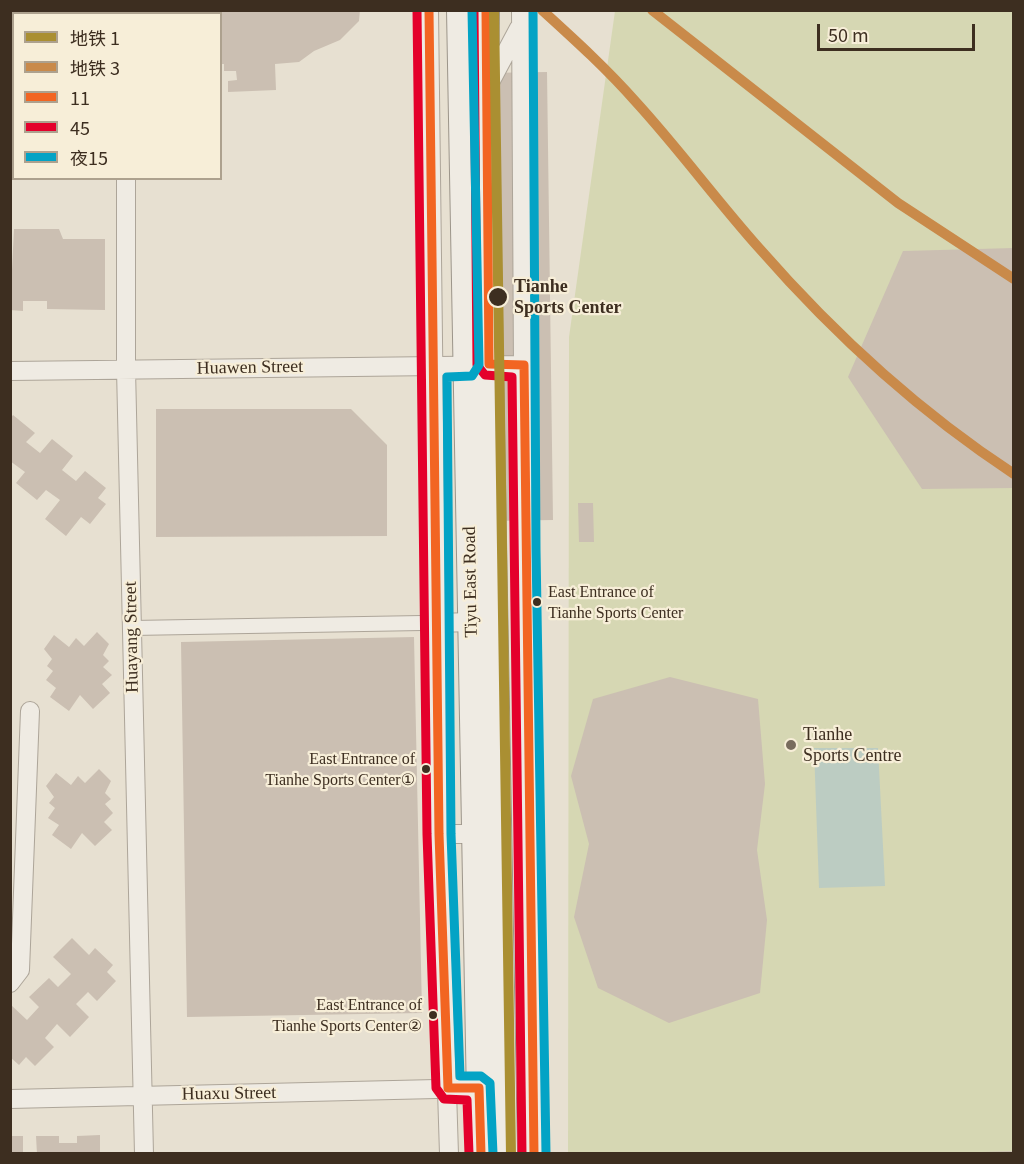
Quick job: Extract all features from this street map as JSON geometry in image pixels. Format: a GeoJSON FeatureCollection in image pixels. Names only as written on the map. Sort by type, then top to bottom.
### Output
{"type":"FeatureCollection","features":[{"type":"Feature","properties":{"kind":"main road","name":"Tiyu East Road"},"geometry":{"type":"LineString","coordinates":[[460,10],[478,365],[504,1154]]}},
{"type":"Feature","properties":{"kind":"main road","name":"Tiyu East Road"},"geometry":{"type":"LineString","coordinates":[[481,1154],[472,622],[486,10]]}},
{"type":"Feature","properties":{"kind":"street"},"geometry":{"type":"LineString","coordinates":[[429,10],[435,365],[429,623],[439,834],[449,1154]]}},
{"type":"Feature","properties":{"kind":"street"},"geometry":{"type":"LineString","coordinates":[[485,93],[521,17]]}},
{"type":"Feature","properties":{"kind":"street"},"geometry":{"type":"LineString","coordinates":[[521,17],[534,1154]]}},
{"type":"Feature","properties":{"kind":"street","name":"Huayang Street"},"geometry":{"type":"LineString","coordinates":[[126,180],[126,369],[144,1154]]}},
{"type":"Feature","properties":{"kind":"street","name":"Huawen Street"},"geometry":{"type":"LineString","coordinates":[[10,371],[524,365]]}},
{"type":"Feature","properties":{"kind":"street"},"geometry":{"type":"LineString","coordinates":[[132,628],[472,622]]}},
{"type":"Feature","properties":{"kind":"street"},"geometry":{"type":"LineString","coordinates":[[10,983],[20,970],[30,711]]}},
{"type":"Feature","properties":{"kind":"street"},"geometry":{"type":"LineString","coordinates":[[439,834],[475,834]]}},
{"type":"Feature","properties":{"kind":"street","name":"Huaxu Street"},"geometry":{"type":"LineString","coordinates":[[12,1096],[142,1096],[479,1088]]}},
{"type":"Feature","properties":{"kind":"green space","name":"Tianhe Sports Centre"},"geometry":{"type":"Polygon","coordinates":[[[615,11],[1013,11],[1013,1153],[568,1153],[569,337],[615,11]]]}},
{"type":"Feature","properties":{"kind":"shaded area"},"geometry":{"type":"Polygon","coordinates":[[[814,748],[878,748],[885,886],[819,888],[814,748]]]}},
{"type":"Feature","properties":{"kind":"building"},"geometry":{"type":"Polygon","coordinates":[[[10,10],[96,10],[96,12],[12,12],[12,24],[10,24],[10,10]]]}},
{"type":"Feature","properties":{"kind":"building"},"geometry":{"type":"Polygon","coordinates":[[[166,10],[360,10],[359,21],[340,40],[314,51],[299,62],[275,64],[276,90],[228,92],[228,81],[237,80],[236,71],[224,71],[224,64],[222,64],[222,12],[166,12],[166,10]]]}},
{"type":"Feature","properties":{"kind":"building","name":"Tianhe Sports Center"},"geometry":{"type":"Polygon","coordinates":[[[547,72],[553,520],[492,521],[486,73],[547,72]]]}},
{"type":"Feature","properties":{"kind":"building"},"geometry":{"type":"Polygon","coordinates":[[[14,229],[59,229],[63,239],[105,239],[105,310],[47,309],[47,301],[23,301],[23,311],[10,310],[14,229]]]}},
{"type":"Feature","properties":{"kind":"building"},"geometry":{"type":"Polygon","coordinates":[[[1014,248],[1014,488],[922,489],[848,377],[903,251],[1014,248]]]}},
{"type":"Feature","properties":{"kind":"building"},"geometry":{"type":"Polygon","coordinates":[[[156,409],[351,409],[387,445],[387,536],[156,537],[156,409]]]}},
{"type":"Feature","properties":{"kind":"building"},"geometry":{"type":"Polygon","coordinates":[[[13,415],[35,433],[26,442],[40,453],[52,439],[73,456],[62,470],[76,481],[85,471],[106,488],[98,498],[106,504],[90,524],[81,517],[66,536],[45,519],[60,500],[46,490],[37,500],[16,483],[25,472],[10,461],[10,419],[13,415]]]}},
{"type":"Feature","properties":{"kind":"building"},"geometry":{"type":"Polygon","coordinates":[[[578,503],[593,503],[594,542],[579,542],[578,503]]]}},
{"type":"Feature","properties":{"kind":"building"},"geometry":{"type":"Polygon","coordinates":[[[97,632],[109,644],[103,655],[109,661],[103,667],[112,675],[102,684],[110,693],[93,709],[80,695],[69,711],[50,697],[56,688],[46,680],[53,671],[47,666],[52,659],[44,649],[54,635],[69,647],[76,638],[84,646],[97,632]]]}},
{"type":"Feature","properties":{"kind":"building"},"geometry":{"type":"Polygon","coordinates":[[[414,637],[422,1013],[187,1017],[181,642],[414,637]]]}},
{"type":"Feature","properties":{"kind":"building"},"geometry":{"type":"Polygon","coordinates":[[[670,677],[758,699],[765,784],[757,850],[767,920],[760,993],[669,1023],[598,988],[574,917],[589,844],[571,776],[593,699],[670,677]]]}},
{"type":"Feature","properties":{"kind":"building"},"geometry":{"type":"Polygon","coordinates":[[[99,769],[111,781],[105,793],[111,799],[105,804],[113,813],[104,822],[112,830],[95,846],[82,833],[71,849],[52,835],[59,825],[48,818],[55,808],[49,803],[54,797],[46,786],[56,773],[71,785],[78,776],[85,783],[99,769]]]}},
{"type":"Feature","properties":{"kind":"building"},"geometry":{"type":"Polygon","coordinates":[[[72,938],[89,955],[95,948],[113,965],[107,972],[116,981],[97,1001],[88,992],[76,1004],[89,1017],[70,1037],[57,1024],[45,1038],[54,1047],[35,1066],[26,1057],[19,1065],[10,1057],[10,1004],[27,1020],[39,1007],[29,997],[49,978],[58,987],[71,974],[53,957],[72,938]]]}},
{"type":"Feature","properties":{"kind":"building"},"geometry":{"type":"Polygon","coordinates":[[[100,1135],[100,1154],[37,1154],[36,1136],[59,1136],[59,1143],[77,1143],[77,1136],[100,1135]]]}},
{"type":"Feature","properties":{"kind":"building"},"geometry":{"type":"Polygon","coordinates":[[[10,1136],[23,1136],[23,1154],[10,1154],[10,1136]]]}},
{"type":"Feature","properties":{"kind":"building"},"geometry":{"type":"Polygon","coordinates":[[[1014,1151],[1014,1154],[982,1154],[982,1152],[1014,1151]]]}},
{"type":"Feature","properties":{"kind":"metro line","name":"1"},"geometry":{"type":"LineString","coordinates":[[494,10],[511,1154]]}},
{"type":"Feature","properties":{"kind":"metro line","name":"3"},"geometry":{"type":"LineString","coordinates":[[542,10],[625,90],[759,248],[817,311],[911,398],[1014,474]]}},
{"type":"Feature","properties":{"kind":"metro line","name":"3"},"geometry":{"type":"LineString","coordinates":[[652,10],[898,203],[1014,279]]}},
{"type":"Feature","properties":{"kind":"transit line","name":"45"},"geometry":{"type":"LineString","coordinates":[[417,10],[427,834],[436,1088],[444,1099],[467,1100],[469,1154]]}},
{"type":"Feature","properties":{"kind":"transit line","name":"11"},"geometry":{"type":"LineString","coordinates":[[429,10],[439,834],[448,1088],[479,1088],[481,1154]]}},
{"type":"Feature","properties":{"kind":"transit line","name":"夜15"},"geometry":{"type":"LineString","coordinates":[[472,10],[479,365],[472,376],[447,377],[451,834],[460,1076],[481,1076],[490,1083],[493,1154]]}},
{"type":"Feature","properties":{"kind":"transit line","name":"45"},"geometry":{"type":"LineString","coordinates":[[474,10],[477,365],[485,375],[512,377],[522,1154]]}},
{"type":"Feature","properties":{"kind":"transit line","name":"11"},"geometry":{"type":"LineString","coordinates":[[486,10],[489,364],[524,365],[534,1154]]}},
{"type":"Feature","properties":{"kind":"transit line","name":"夜15"},"geometry":{"type":"LineString","coordinates":[[533,10],[536,550],[546,1154]]}},
{"type":"Feature","properties":{"kind":"place","name":"Tianhe Sports Center"},"geometry":{"type":"Point","coordinates":[498,297]}},
{"type":"Feature","properties":{"kind":"place","name":"East Entrance of Tianhe Sports Center"},"geometry":{"type":"Point","coordinates":[537,602]}},
{"type":"Feature","properties":{"kind":"place","name":"Tianhe Sports Centre"},"geometry":{"type":"Point","coordinates":[791,745]}},
{"type":"Feature","properties":{"kind":"place","name":"East Entrance of Tianhe Sports Center①"},"geometry":{"type":"Point","coordinates":[426,769]}},
{"type":"Feature","properties":{"kind":"place","name":"East Entrance of Tianhe Sports Center②"},"geometry":{"type":"Point","coordinates":[433,1015]}}]}
